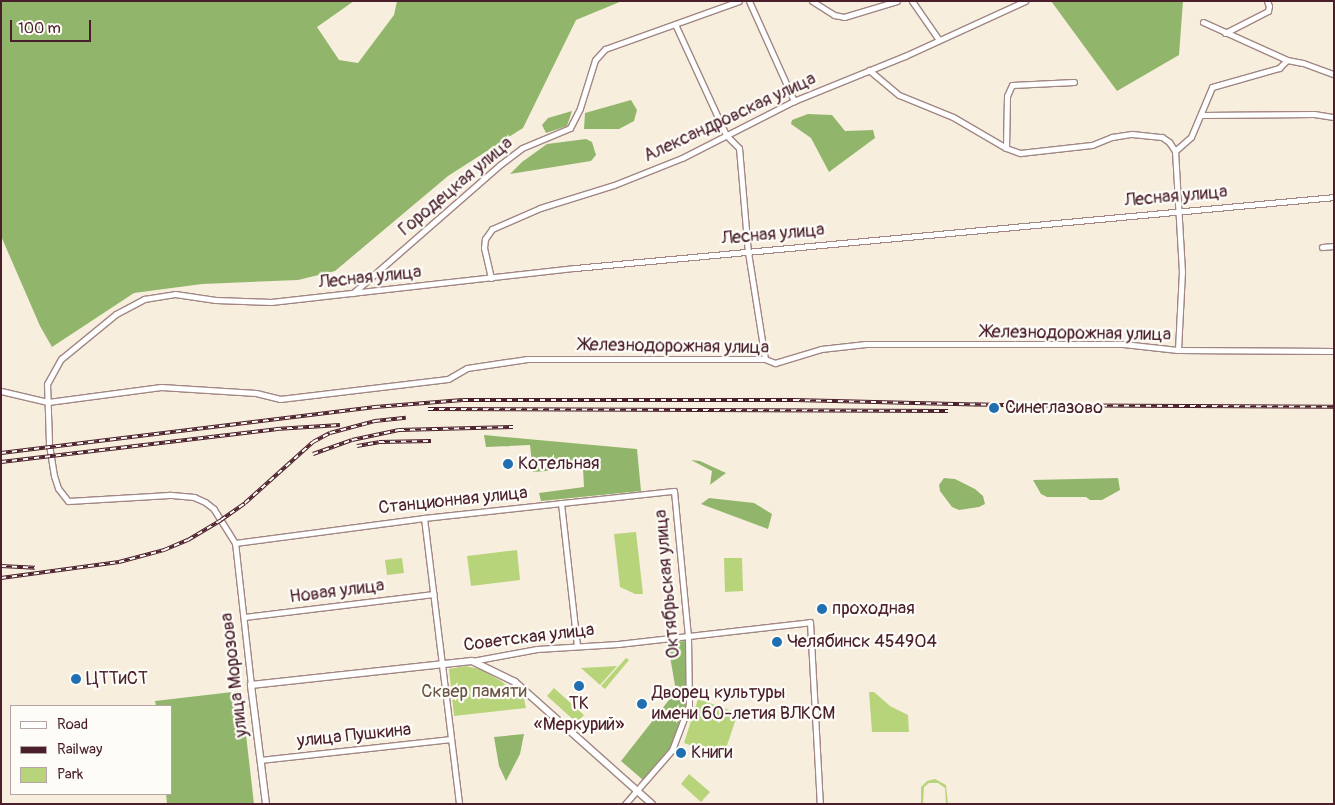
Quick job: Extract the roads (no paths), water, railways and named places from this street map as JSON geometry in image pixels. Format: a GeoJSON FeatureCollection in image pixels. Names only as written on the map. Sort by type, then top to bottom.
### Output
{"type":"FeatureCollection","features":[{"type":"Feature","properties":{"kind":"street","name":"Городецкая улица"},"geometry":{"type":"LineString","coordinates":[[352,293],[522,148],[570,128],[580,108],[595,60],[605,49],[739,1]]}},
{"type":"Feature","properties":{"kind":"street"},"geometry":{"type":"LineString","coordinates":[[749,1],[794,102]]}},
{"type":"Feature","properties":{"kind":"street"},"geometry":{"type":"LineString","coordinates":[[812,1],[834,15],[844,17],[897,1]]}},
{"type":"Feature","properties":{"kind":"street"},"geometry":{"type":"LineString","coordinates":[[912,1],[939,40]]}},
{"type":"Feature","properties":{"kind":"street","name":"Александровская улица"},"geometry":{"type":"LineString","coordinates":[[491,278],[484,248],[485,239],[492,229],[540,208],[614,186],[682,158],[794,102],[1025,1]]}},
{"type":"Feature","properties":{"kind":"street"},"geometry":{"type":"LineString","coordinates":[[1225,33],[1268,11],[1268,4]]}},
{"type":"Feature","properties":{"kind":"street"},"geometry":{"type":"LineString","coordinates":[[1203,22],[1286,60],[1303,63],[1334,74]]}},
{"type":"Feature","properties":{"kind":"street"},"geometry":{"type":"LineString","coordinates":[[675,24],[726,135],[739,148],[748,252],[765,359]]}},
{"type":"Feature","properties":{"kind":"street"},"geometry":{"type":"LineString","coordinates":[[1175,150],[1191,137],[1202,115],[1212,87],[1279,68],[1286,60]]}},
{"type":"Feature","properties":{"kind":"street"},"geometry":{"type":"LineString","coordinates":[[869,70],[899,95],[953,117],[1006,148],[1020,153],[1092,145],[1112,137],[1132,134],[1162,137],[1169,142],[1175,150],[1182,272],[1178,350]]}},
{"type":"Feature","properties":{"kind":"street"},"geometry":{"type":"LineString","coordinates":[[1006,148],[1007,96],[1012,85],[1074,82]]}},
{"type":"Feature","properties":{"kind":"street"},"geometry":{"type":"LineString","coordinates":[[1202,115],[1314,114],[1334,117]]}},
{"type":"Feature","properties":{"kind":"street","name":"Лесная улица"},"geometry":{"type":"LineString","coordinates":[[235,543],[214,509],[194,497],[169,495],[68,501],[58,488],[48,443],[47,384],[61,359],[116,314],[144,299],[175,294],[216,300],[271,302],[748,252],[1334,197]]}},
{"type":"Feature","properties":{"kind":"street"},"geometry":{"type":"LineString","coordinates":[[1322,247],[1334,246]]}},
{"type":"Feature","properties":{"kind":"street","name":"Железнодорожная улица"},"geometry":{"type":"LineString","coordinates":[[48,402],[161,387],[256,393],[280,399],[448,379],[468,368],[527,359],[765,359],[775,363],[821,349],[866,344],[1123,344],[1178,350],[1334,352]]}},
{"type":"Feature","properties":{"kind":"street"},"geometry":{"type":"LineString","coordinates":[[1,391],[48,402]]}},
{"type":"Feature","properties":{"kind":"street","name":"Станционная улица"},"geometry":{"type":"LineString","coordinates":[[235,543],[424,518],[674,491]]}},
{"type":"Feature","properties":{"kind":"street","name":"Октябрьская улица"},"geometry":{"type":"LineString","coordinates":[[625,804],[672,750],[689,705],[688,637],[674,491]]}},
{"type":"Feature","properties":{"kind":"street"},"geometry":{"type":"LineString","coordinates":[[561,503],[577,646]]}},
{"type":"Feature","properties":{"kind":"street"},"geometry":{"type":"LineString","coordinates":[[424,518],[459,804]]}},
{"type":"Feature","properties":{"kind":"street","name":"улица Морозова"},"geometry":{"type":"LineString","coordinates":[[235,543],[266,804]]}},
{"type":"Feature","properties":{"kind":"street","name":"Новая улица"},"geometry":{"type":"LineString","coordinates":[[244,617],[434,594]]}},
{"type":"Feature","properties":{"kind":"street","name":"Советская улица"},"geometry":{"type":"LineString","coordinates":[[251,685],[472,661],[534,649],[688,637],[712,632],[810,622],[820,804]]}},
{"type":"Feature","properties":{"kind":"street"},"geometry":{"type":"LineString","coordinates":[[472,661],[514,682],[652,804]]}},
{"type":"Feature","properties":{"kind":"street","name":"улица Пушкина"},"geometry":{"type":"LineString","coordinates":[[260,760],[451,739]]}},
{"type":"Feature","properties":{"kind":"railway"},"geometry":{"type":"LineString","coordinates":[[1,453],[375,407],[463,400],[794,400],[992,405],[1334,407]]}},
{"type":"Feature","properties":{"kind":"railway"},"geometry":{"type":"LineString","coordinates":[[428,409],[948,411]]}},
{"type":"Feature","properties":{"kind":"railway"},"geometry":{"type":"LineString","coordinates":[[1,578],[119,562],[164,550],[188,540],[245,503],[313,442],[330,433],[375,421],[406,418]]}},
{"type":"Feature","properties":{"kind":"railway"},"geometry":{"type":"LineString","coordinates":[[1,462],[276,429],[340,425]]}},
{"type":"Feature","properties":{"kind":"railway"},"geometry":{"type":"LineString","coordinates":[[313,454],[352,440],[399,430],[513,427]]}},
{"type":"Feature","properties":{"kind":"railway"},"geometry":{"type":"LineString","coordinates":[[357,446],[379,442],[431,441]]}},
{"type":"Feature","properties":{"kind":"railway"},"geometry":{"type":"LineString","coordinates":[[1,566],[35,568]]}},
{"type":"Feature","properties":{"kind":"place","name":"Синеглазово"},"geometry":{"type":"Point","coordinates":[994,408]}},
{"type":"Feature","properties":{"kind":"place","name":"Котельная"},"geometry":{"type":"Point","coordinates":[508,464]}},
{"type":"Feature","properties":{"kind":"place","name":"проходная"},"geometry":{"type":"Point","coordinates":[822,609]}},
{"type":"Feature","properties":{"kind":"place","name":"Челябинск 454904"},"geometry":{"type":"Point","coordinates":[777,642]}},
{"type":"Feature","properties":{"kind":"place","name":"ЦТТиСТ"},"geometry":{"type":"Point","coordinates":[76,679]}},
{"type":"Feature","properties":{"kind":"place","name":"ТК «Меркурий»"},"geometry":{"type":"Point","coordinates":[579,686]}},
{"type":"Feature","properties":{"kind":"place","name":"Дворец культуры имени 60-летия ВЛКСМ"},"geometry":{"type":"Point","coordinates":[642,704]}},
{"type":"Feature","properties":{"kind":"place","name":"Книги"},"geometry":{"type":"Point","coordinates":[681,753]}},
{"type":"Feature","properties":{"kind":"park label","name":"Сквер памяти"},"geometry":{"type":"Point","coordinates":[474,692]}}]}
